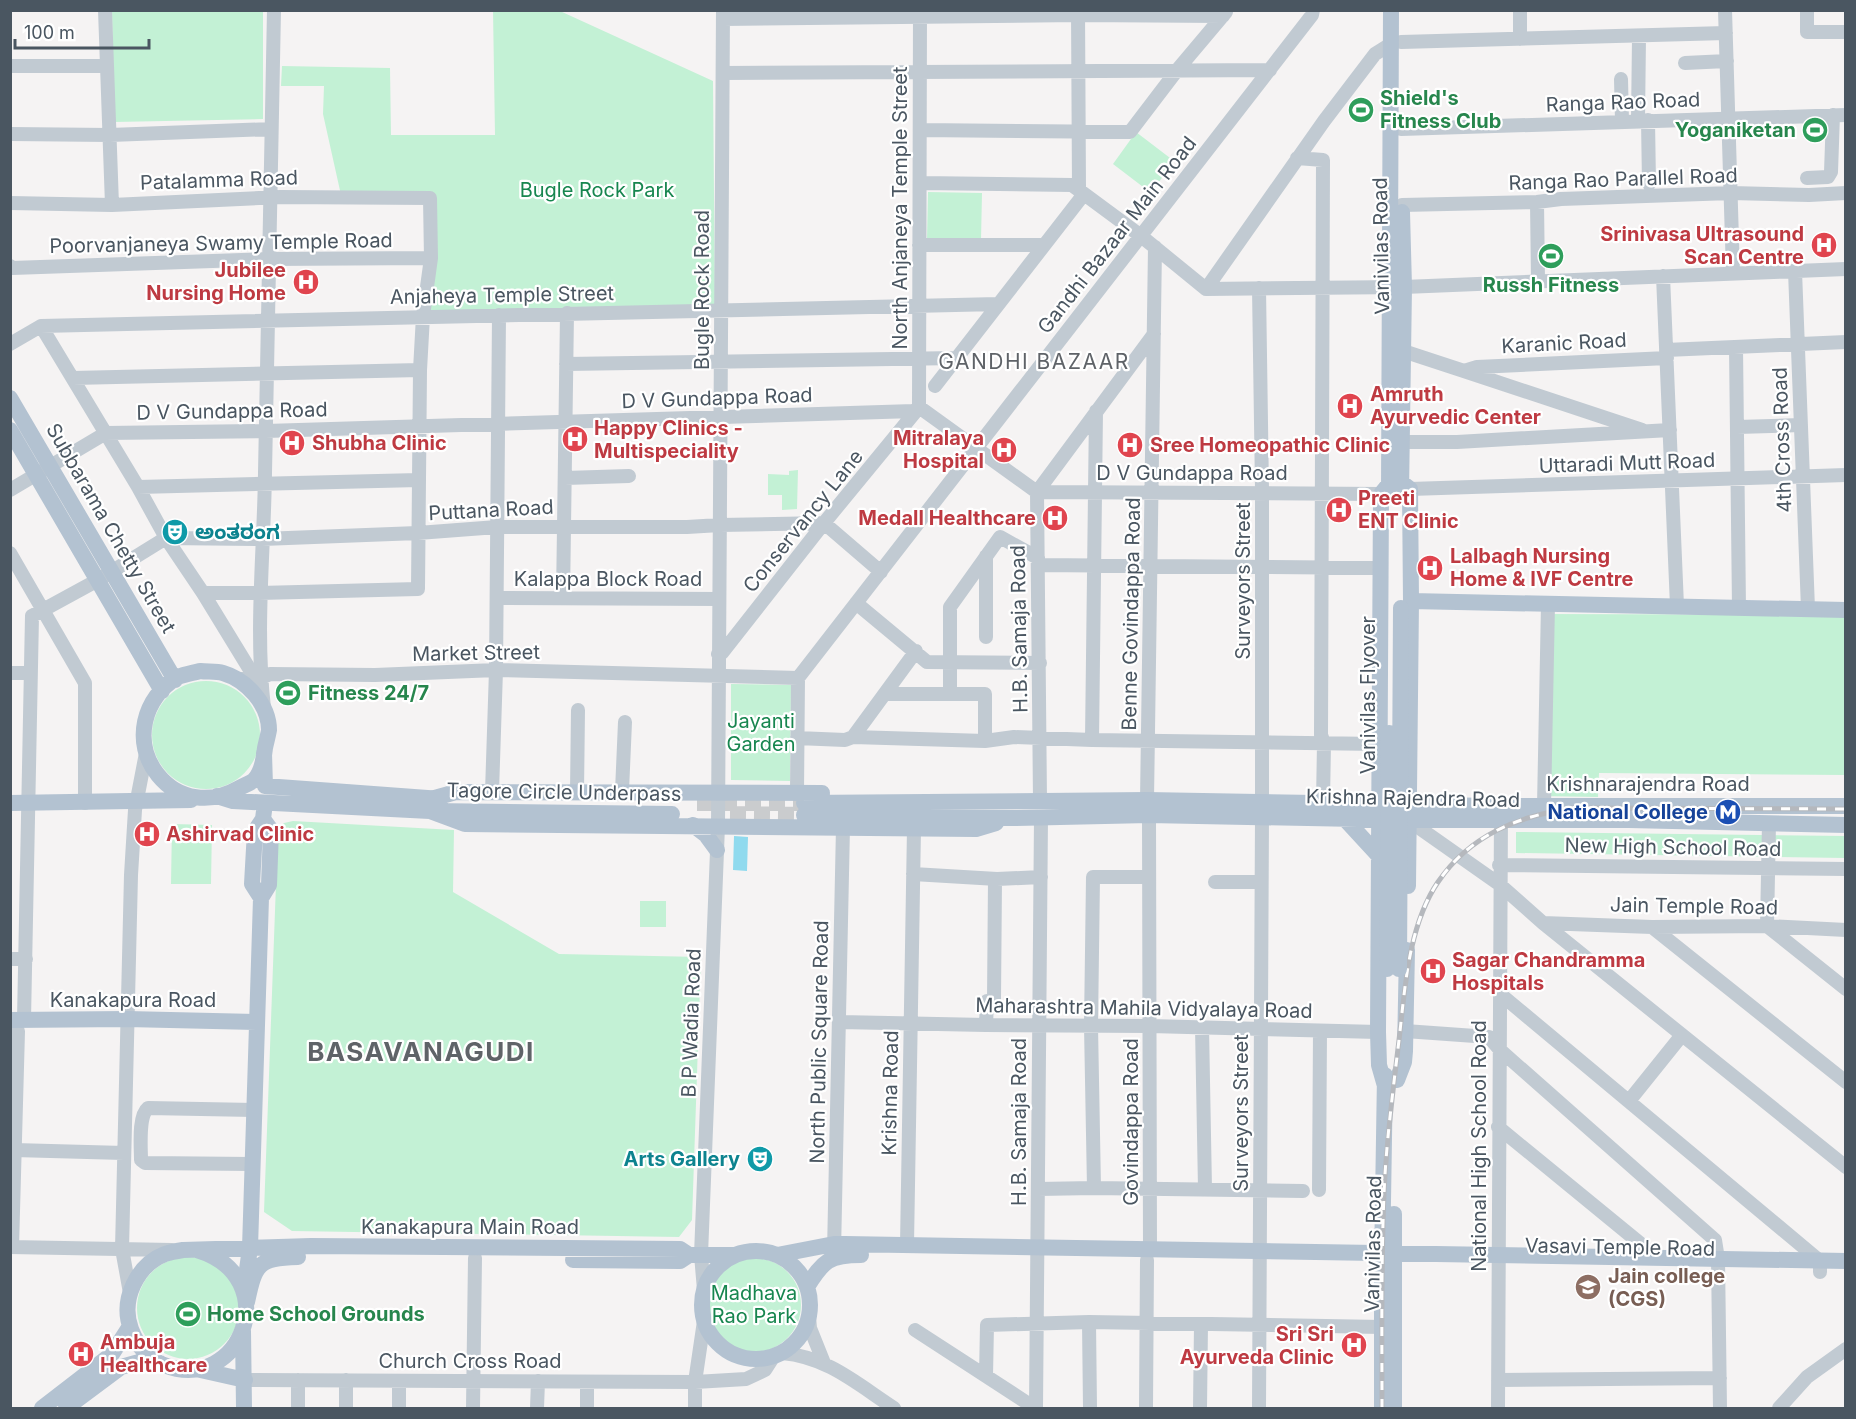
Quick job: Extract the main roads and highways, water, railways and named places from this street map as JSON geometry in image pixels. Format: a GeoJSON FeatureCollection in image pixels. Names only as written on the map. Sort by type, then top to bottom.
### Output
{"type":"FeatureCollection","features":[{"type":"Feature","properties":{"kind":"main road"},"geometry":{"type":"LineString","coordinates":[[1391,10],[1396,43]]}},
{"type":"Feature","properties":{"kind":"main road","name":"Vanivilas Road"},"geometry":{"type":"LineString","coordinates":[[1395,487],[1402,442],[1403,351],[1397,287],[1391,155],[1396,43],[1402,10]]}},
{"type":"Feature","properties":{"kind":"main road","name":"Vanivilas Road"},"geometry":{"type":"LineString","coordinates":[[1395,487],[1397,287],[1402,205],[1401,129],[1396,43]]}},
{"type":"Feature","properties":{"kind":"main road","name":"Subbarama Chetty Street"},"geometry":{"type":"LineString","coordinates":[[10,398],[43,470],[169,686]]}},
{"type":"Feature","properties":{"kind":"main road","name":"Subbarama Chetty Street"},"geometry":{"type":"LineString","coordinates":[[10,430],[43,470]]}},
{"type":"Feature","properties":{"kind":"main road"},"geometry":{"type":"LineString","coordinates":[[1395,487],[1381,568],[1379,744],[1379,1065],[1391,1083],[1404,1062],[1405,1031],[1408,812],[1400,606],[1548,604],[1845,610]]}},
{"type":"Feature","properties":{"kind":"main road","name":"Vanivilas Flyover"},"geometry":{"type":"LineString","coordinates":[[1391,1083],[1400,606],[1395,487]]}},
{"type":"Feature","properties":{"kind":"main road"},"geometry":{"type":"LineString","coordinates":[[10,803],[198,800],[230,794],[255,779],[269,730],[264,710],[256,695],[236,679],[222,673],[200,671],[180,676],[150,705],[143,726],[144,748],[152,768],[176,792],[198,800]]}},
{"type":"Feature","properties":{"kind":"main road"},"geometry":{"type":"LineString","coordinates":[[244,1408],[243,1330],[250,1248],[261,898],[252,884],[255,831],[264,803],[264,753]]}},
{"type":"Feature","properties":{"kind":"main road"},"geometry":{"type":"LineString","coordinates":[[216,796],[233,801],[264,803],[430,805],[456,792],[719,793],[802,804],[1016,818]]}},
{"type":"Feature","properties":{"kind":"main road","name":"Krishna Rajendra Road"},"geometry":{"type":"LineString","coordinates":[[802,804],[977,795],[1041,809],[1262,809],[1344,818],[1379,811]]}},
{"type":"Feature","properties":{"kind":"main road","name":"Krishna Rajendra Road"},"geometry":{"type":"LineString","coordinates":[[1262,809],[1323,802],[1379,811]]}},
{"type":"Feature","properties":{"kind":"main road","name":"Krishnarajendra Road"},"geometry":{"type":"LineString","coordinates":[[1379,811],[1501,813],[1544,806],[1628,804],[1845,806]]}},
{"type":"Feature","properties":{"kind":"main road"},"geometry":{"type":"LineString","coordinates":[[430,805],[465,824],[695,814],[718,825],[976,829],[1016,818]]}},
{"type":"Feature","properties":{"kind":"main road","name":"Tagore Circle Underpass"},"geometry":{"type":"LineString","coordinates":[[430,805],[695,814]]}},
{"type":"Feature","properties":{"kind":"main road","name":"Krishna Rajendra Road"},"geometry":{"type":"LineString","coordinates":[[1016,818],[1041,809]]}},
{"type":"Feature","properties":{"kind":"main road","name":"Krishna Rajendra Road"},"geometry":{"type":"LineString","coordinates":[[1501,813],[1629,820],[1845,825]]}},
{"type":"Feature","properties":{"kind":"main road"},"geometry":{"type":"LineString","coordinates":[[695,814],[717,850]]}},
{"type":"Feature","properties":{"kind":"main road"},"geometry":{"type":"LineString","coordinates":[[1344,818],[1379,856]]}},
{"type":"Feature","properties":{"kind":"main road","name":"Kanakapura Road"},"geometry":{"type":"LineString","coordinates":[[16,1026],[256,1027]]}},
{"type":"Feature","properties":{"kind":"main road","name":"Vanivilas Road"},"geometry":{"type":"LineString","coordinates":[[1391,1083],[1388,1259],[1394,1408]]}},
{"type":"Feature","properties":{"kind":"main road"},"geometry":{"type":"LineString","coordinates":[[777,1255],[907,1245],[1038,1253]]}},
{"type":"Feature","properties":{"kind":"main road","name":"Kanakapura Main Road"},"geometry":{"type":"LineString","coordinates":[[190,1250],[250,1248],[680,1249],[695,1255]]}},
{"type":"Feature","properties":{"kind":"main road"},"geometry":{"type":"LineString","coordinates":[[160,1363],[141,1348],[130,1326],[128,1314],[130,1293],[138,1276],[150,1263],[165,1254],[190,1250],[215,1257],[231,1269],[245,1299]]}},
{"type":"Feature","properties":{"kind":"main road"},"geometry":{"type":"LineString","coordinates":[[245,1299],[255,1271],[260,1264],[279,1258],[475,1258],[680,1262],[695,1255],[735,1255],[757,1250],[777,1255],[790,1263],[800,1274],[807,1287],[810,1302],[809,1317],[794,1343],[778,1355],[753,1360],[733,1354],[720,1346],[710,1334],[704,1321],[704,1290],[710,1276],[720,1265],[735,1255]]}},
{"type":"Feature","properties":{"kind":"main road"},"geometry":{"type":"LineString","coordinates":[[834,1251],[845,1255],[1038,1253]]}},
{"type":"Feature","properties":{"kind":"main road"},"geometry":{"type":"LineString","coordinates":[[807,1287],[822,1264],[834,1251]]}},
{"type":"Feature","properties":{"kind":"main road","name":"Vasavi Temple Road"},"geometry":{"type":"LineString","coordinates":[[1038,1253],[1718,1265],[1820,1266],[1845,1262]]}},
{"type":"Feature","properties":{"kind":"main road","name":"Vasavi Temple Road"},"geometry":{"type":"LineString","coordinates":[[1595,1262],[1658,1258],[1718,1265]]}},
{"type":"Feature","properties":{"kind":"main road","name":"Vanivilas Road"},"geometry":{"type":"LineString","coordinates":[[1382,1408],[1382,1327],[1388,1259]]}},
{"type":"Feature","properties":{"kind":"main road","name":"Vasavi Temple Road"},"geometry":{"type":"LineString","coordinates":[[1820,1266],[1845,1272]]}},
{"type":"Feature","properties":{"kind":"main road"},"geometry":{"type":"LineString","coordinates":[[66,1408],[116,1360],[130,1326]]}},
{"type":"Feature","properties":{"kind":"main road"},"geometry":{"type":"LineString","coordinates":[[42,1408],[116,1360],[160,1363],[183,1370],[194,1369],[219,1360],[229,1352],[243,1330]]}},
{"type":"Feature","properties":{"kind":"main road"},"geometry":{"type":"LineString","coordinates":[[194,1369],[245,1380]]}},
{"type":"Feature","properties":{"kind":"water"},"geometry":{"type":"Polygon","coordinates":[[[734,836],[748,837],[747,871],[733,870],[734,836]]]}},
{"type":"Feature","properties":{"kind":"tunnel"},"geometry":{"type":"LineString","coordinates":[[697,803],[804,803]]}},
{"type":"Feature","properties":{"kind":"tunnel"},"geometry":{"type":"LineString","coordinates":[[730,814],[804,815]]}},
{"type":"Feature","properties":{"kind":"railway"},"geometry":{"type":"LineString","coordinates":[[1382,1408],[1383,1221],[1390,1117],[1403,1000],[1414,938],[1428,899],[1438,882],[1465,852],[1497,830],[1533,816],[1573,808],[1846,809]]}},
{"type":"Feature","properties":{"kind":"place","name":"Shield's Fitness Club"},"geometry":{"type":"Point","coordinates":[1361,110]}},
{"type":"Feature","properties":{"kind":"place","name":"Yoganiketan"},"geometry":{"type":"Point","coordinates":[1815,130]}},
{"type":"Feature","properties":{"kind":"place","name":"Srinivasa Ultrasound Scan Centre"},"geometry":{"type":"Point","coordinates":[1824,245]}},
{"type":"Feature","properties":{"kind":"place","name":"Russh Fitness"},"geometry":{"type":"Point","coordinates":[1551,256]}},
{"type":"Feature","properties":{"kind":"place","name":"Jubilee Nursing Home"},"geometry":{"type":"Point","coordinates":[306,282]}},
{"type":"Feature","properties":{"kind":"place","name":"Amruth Ayurvedic Center"},"geometry":{"type":"Point","coordinates":[1350,406]}},
{"type":"Feature","properties":{"kind":"place","name":"Happy Clinics - Multispeciality"},"geometry":{"type":"Point","coordinates":[575,439]}},
{"type":"Feature","properties":{"kind":"place","name":"Shubha Clinic"},"geometry":{"type":"Point","coordinates":[292,443]}},
{"type":"Feature","properties":{"kind":"place","name":"Sree Homeopathic Clinic"},"geometry":{"type":"Point","coordinates":[1130,445]}},
{"type":"Feature","properties":{"kind":"place","name":"Mitralaya Hospital"},"geometry":{"type":"Point","coordinates":[1004,450]}},
{"type":"Feature","properties":{"kind":"place","name":"Preeti ENT Clinic"},"geometry":{"type":"Point","coordinates":[1339,510]}},
{"type":"Feature","properties":{"kind":"place","name":"Medall Healthcare"},"geometry":{"type":"Point","coordinates":[1055,518]}},
{"type":"Feature","properties":{"kind":"place","name":"ಅಂತರಂಗ"},"geometry":{"type":"Point","coordinates":[175,532]}},
{"type":"Feature","properties":{"kind":"place","name":"Lalbagh Nursing Home & IVF Centre"},"geometry":{"type":"Point","coordinates":[1430,568]}},
{"type":"Feature","properties":{"kind":"place","name":"Fitness 24/7"},"geometry":{"type":"Point","coordinates":[288,693]}},
{"type":"Feature","properties":{"kind":"place","name":"National College"},"geometry":{"type":"Point","coordinates":[1728,812]}},
{"type":"Feature","properties":{"kind":"place","name":"Ashirvad Clinic"},"geometry":{"type":"Point","coordinates":[147,834]}},
{"type":"Feature","properties":{"kind":"place","name":"Sagar Chandramma Hospitals"},"geometry":{"type":"Point","coordinates":[1433,971]}},
{"type":"Feature","properties":{"kind":"place","name":"Arts Gallery"},"geometry":{"type":"Point","coordinates":[760,1159]}},
{"type":"Feature","properties":{"kind":"place","name":"Jain college (CGS)"},"geometry":{"type":"Point","coordinates":[1588,1287]}},
{"type":"Feature","properties":{"kind":"place","name":"Home School Grounds"},"geometry":{"type":"Point","coordinates":[188,1314]}},
{"type":"Feature","properties":{"kind":"place","name":"Sri Sri Ayurveda Clinic"},"geometry":{"type":"Point","coordinates":[1354,1345]}},
{"type":"Feature","properties":{"kind":"place","name":"Ambuja Healthcare"},"geometry":{"type":"Point","coordinates":[81,1354]}},
{"type":"Feature","properties":{"kind":"district","name":"GANDHI BAZAAR"},"geometry":{"type":"Point","coordinates":[1034,362]}},
{"type":"Feature","properties":{"kind":"district","name":"BASAVANAGUDI"},"geometry":{"type":"Point","coordinates":[421,1052]}},
{"type":"Feature","properties":{"kind":"park label","name":"Bugle Rock Park"},"geometry":{"type":"Point","coordinates":[597,190]}},
{"type":"Feature","properties":{"kind":"park label","name":"Jayanti Garden"},"geometry":{"type":"Point","coordinates":[761,732]}},
{"type":"Feature","properties":{"kind":"park label","name":"Madhava Rao Park"},"geometry":{"type":"Point","coordinates":[754,1304]}}]}
